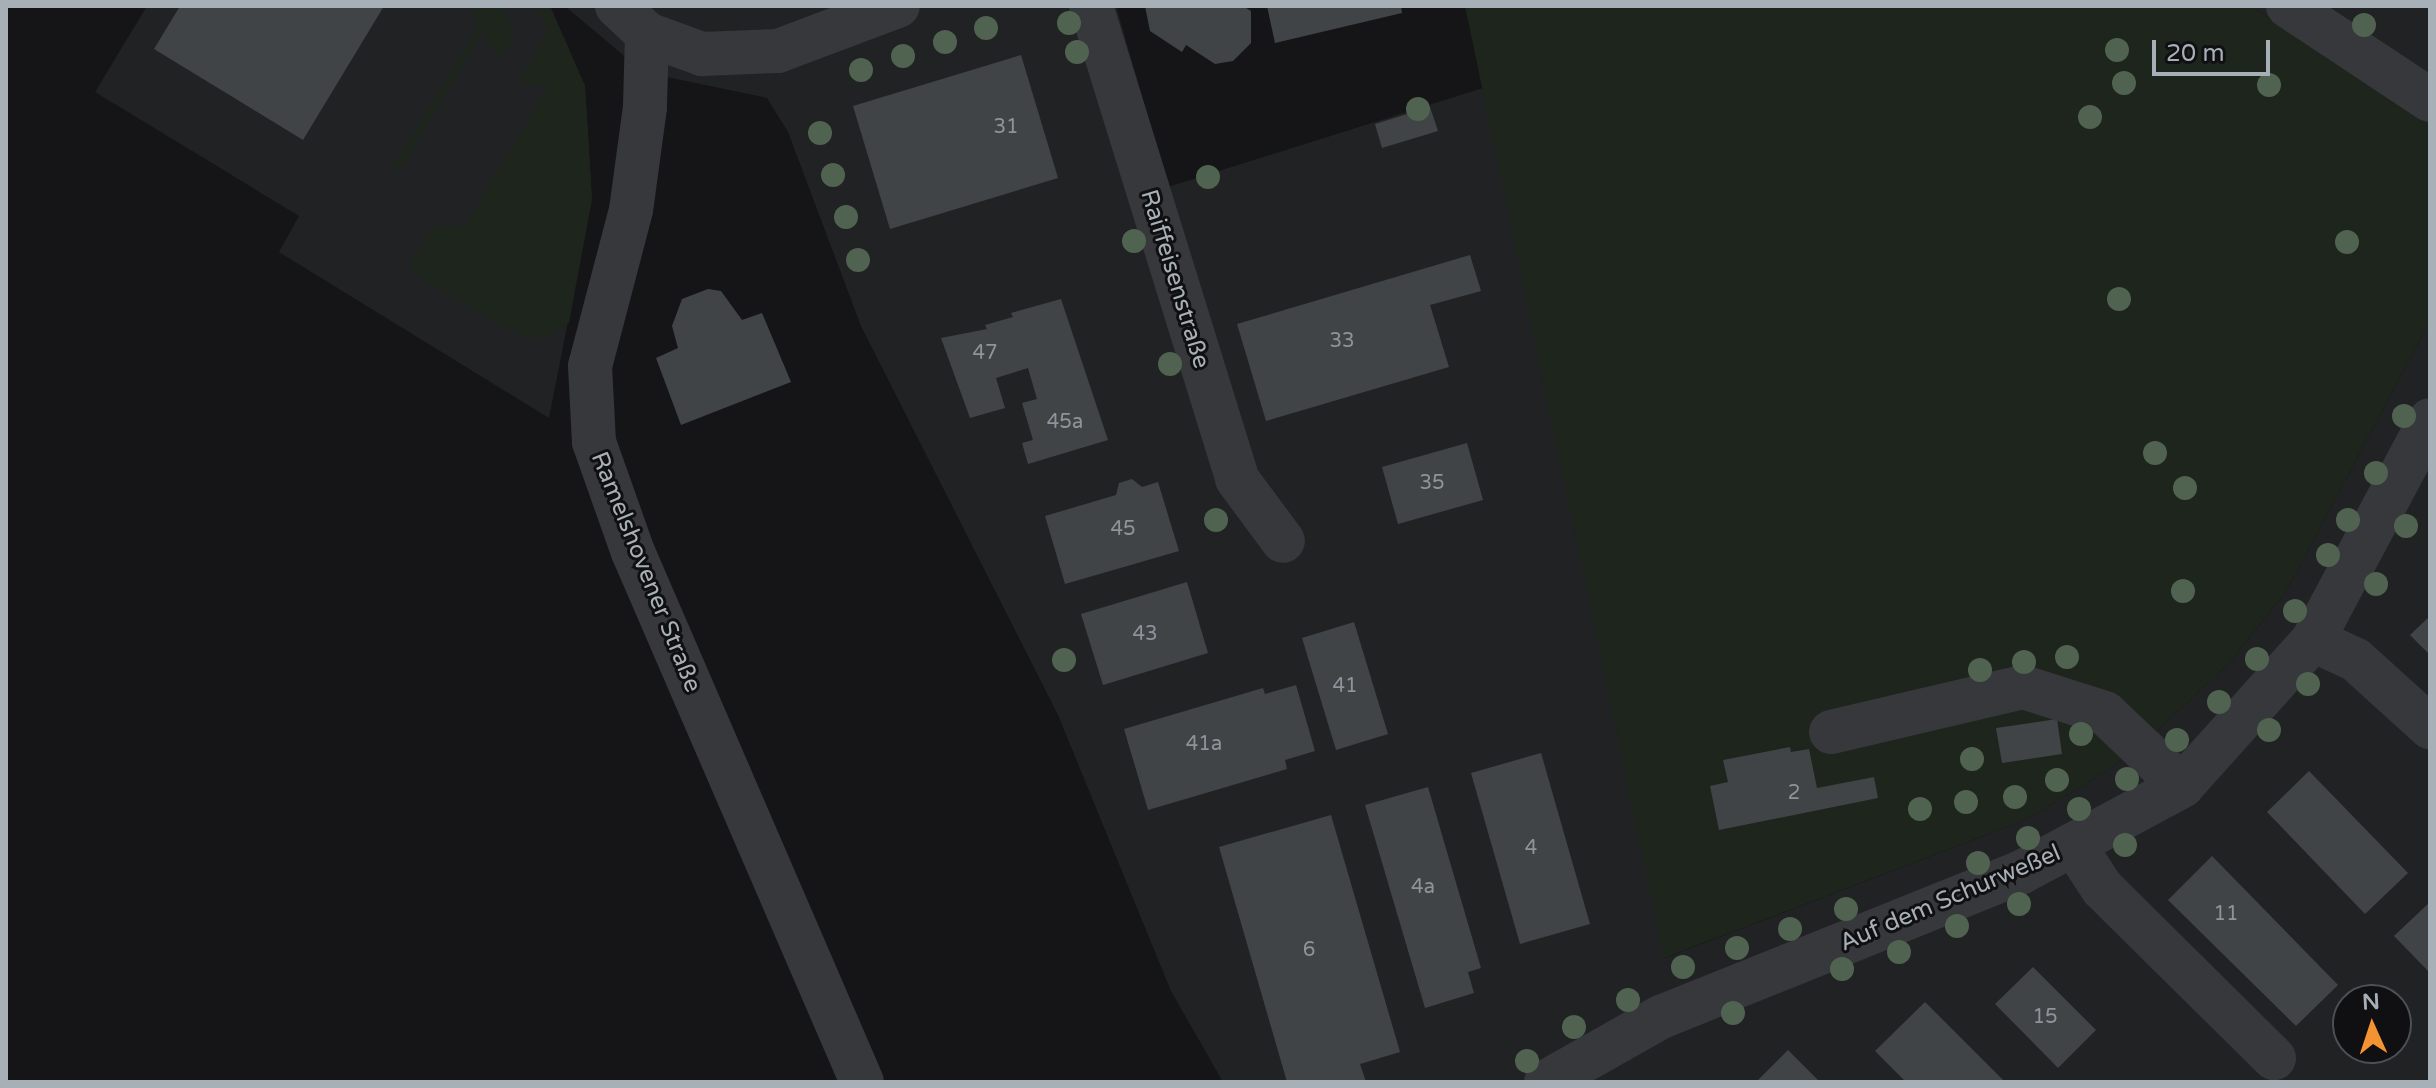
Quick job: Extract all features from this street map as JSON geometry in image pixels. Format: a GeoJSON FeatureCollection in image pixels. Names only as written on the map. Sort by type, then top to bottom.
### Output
{"type":"FeatureCollection","features":[{"type":"Feature","properties":{"kind":"street"},"geometry":{"type":"LineString","coordinates":[[632,20],[702,54],[778,51],[898,6]]}},
{"type":"Feature","properties":{"kind":"street","name":"Raiffeisenstraße"},"geometry":{"type":"LineString","coordinates":[[1091,6],[1237,479],[1283,541]]}},
{"type":"Feature","properties":{"kind":"street"},"geometry":{"type":"LineString","coordinates":[[2288,6],[2430,100]]}},
{"type":"Feature","properties":{"kind":"street","name":"Ramelshovener Straße"},"geometry":{"type":"LineString","coordinates":[[632,20],[645,107],[631,210],[590,366],[594,442],[633,552],[862,1082]]}},
{"type":"Feature","properties":{"kind":"street","name":"Auf dem Schurweßel"},"geometry":{"type":"LineString","coordinates":[[1565,1076],[1661,1017],[2020,873],[2182,786],[2313,640],[2430,420]]}},
{"type":"Feature","properties":{"kind":"street"},"geometry":{"type":"LineString","coordinates":[[2313,640],[2356,660],[2430,727]]}},
{"type":"Feature","properties":{"kind":"street"},"geometry":{"type":"LineString","coordinates":[[1831,732],[2023,687],[2105,713],[2182,786]]}},
{"type":"Feature","properties":{"kind":"street"},"geometry":{"type":"LineString","coordinates":[[2074,845],[2102,888],[2274,1058]]}},
{"type":"Feature","properties":{"kind":"shaded area"},"geometry":{"type":"Polygon","coordinates":[[[147,6],[550,6],[585,86],[592,199],[549,418],[279,252],[299,216],[95,92],[147,6]]]}},
{"type":"Feature","properties":{"kind":"shaded area"},"geometry":{"type":"Polygon","coordinates":[[[469,6],[501,6],[514,29],[512,39],[500,60],[483,32],[399,172],[394,165],[479,25],[469,6]]]}},
{"type":"Feature","properties":{"kind":"shaded area"},"geometry":{"type":"Polygon","coordinates":[[[538,6],[550,6],[585,86],[592,199],[569,323],[550,335],[527,339],[427,283],[410,267],[432,227],[465,226],[549,86],[518,83],[547,32],[538,6]]]}},
{"type":"Feature","properties":{"kind":"shaded area"},"geometry":{"type":"Polygon","coordinates":[[[565,6],[1116,6],[1168,187],[1483,88],[1665,958],[2025,820],[2103,774],[2156,732],[2229,663],[2286,592],[2430,321],[2430,1082],[1223,1082],[1171,991],[1058,715],[861,326],[788,132],[767,98],[643,72],[565,6]]]}},
{"type":"Feature","properties":{"kind":"shaded area"},"geometry":{"type":"Polygon","coordinates":[[[1465,6],[2250,6],[2430,122],[2430,321],[2286,592],[2229,663],[2156,732],[2103,774],[2025,820],[1664,958],[1465,6]]]}},
{"type":"Feature","properties":{"kind":"shaded area"},"geometry":{"type":"Polygon","coordinates":[[[2250,6],[2430,6],[2430,122],[2250,6]]]}},
{"type":"Feature","properties":{"kind":"building"},"geometry":{"type":"Polygon","coordinates":[[[180,6],[384,6],[303,140],[154,49],[180,6]]]}},
{"type":"Feature","properties":{"kind":"building"},"geometry":{"type":"Polygon","coordinates":[[[1145,6],[1243,6],[1251,11],[1251,43],[1233,61],[1215,64],[1186,45],[1182,52],[1150,31],[1145,6]]]}},
{"type":"Feature","properties":{"kind":"building"},"geometry":{"type":"Polygon","coordinates":[[[1267,6],[1401,6],[1402,13],[1275,43],[1267,6]]]}},
{"type":"Feature","properties":{"kind":"building"},"geometry":{"type":"Polygon","coordinates":[[[1021,55],[1058,178],[890,229],[853,106],[1021,55]]]}},
{"type":"Feature","properties":{"kind":"building"},"geometry":{"type":"Polygon","coordinates":[[[1430,107],[1438,131],[1382,148],[1375,124],[1430,107]]]}},
{"type":"Feature","properties":{"kind":"building"},"geometry":{"type":"Polygon","coordinates":[[[1470,255],[1481,291],[1430,305],[1449,367],[1266,421],[1237,324],[1470,255]]]}},
{"type":"Feature","properties":{"kind":"building"},"geometry":{"type":"Polygon","coordinates":[[[708,289],[721,291],[742,320],[762,313],[791,382],[681,425],[656,358],[678,348],[672,326],[682,299],[708,289]]]}},
{"type":"Feature","properties":{"kind":"building"},"geometry":{"type":"Polygon","coordinates":[[[1061,299],[1108,440],[1028,464],[1022,443],[1033,440],[1022,403],[1037,399],[1028,368],[996,378],[1005,408],[970,418],[941,338],[987,329],[985,325],[1013,317],[1011,313],[1061,299]]]}},
{"type":"Feature","properties":{"kind":"building"},"geometry":{"type":"Polygon","coordinates":[[[1467,443],[1483,500],[1398,524],[1382,467],[1467,443]]]}},
{"type":"Feature","properties":{"kind":"building"},"geometry":{"type":"Polygon","coordinates":[[[1132,479],[1142,487],[1158,482],[1179,551],[1065,584],[1045,516],[1116,495],[1119,483],[1132,479]]]}},
{"type":"Feature","properties":{"kind":"building"},"geometry":{"type":"Polygon","coordinates":[[[1187,582],[1208,653],[1103,685],[1081,614],[1187,582]]]}},
{"type":"Feature","properties":{"kind":"building"},"geometry":{"type":"Polygon","coordinates":[[[2430,616],[2430,655],[2410,635],[2430,616]]]}},
{"type":"Feature","properties":{"kind":"building"},"geometry":{"type":"Polygon","coordinates":[[[1354,622],[1388,734],[1336,750],[1302,638],[1354,622]]]}},
{"type":"Feature","properties":{"kind":"building"},"geometry":{"type":"Polygon","coordinates":[[[1296,685],[1315,751],[1285,760],[1287,769],[1148,810],[1124,729],[1263,688],[1265,694],[1296,685]]]}},
{"type":"Feature","properties":{"kind":"building"},"geometry":{"type":"Polygon","coordinates":[[[2057,719],[2062,754],[2002,763],[1996,728],[2057,719]]]}},
{"type":"Feature","properties":{"kind":"building"},"geometry":{"type":"Polygon","coordinates":[[[1790,747],[1791,752],[1809,749],[1817,788],[1874,777],[1878,798],[1719,830],[1710,786],[1728,782],[1723,760],[1790,747]]]}},
{"type":"Feature","properties":{"kind":"building"},"geometry":{"type":"Polygon","coordinates":[[[1541,753],[1590,924],[1520,944],[1471,773],[1541,753]]]}},
{"type":"Feature","properties":{"kind":"building"},"geometry":{"type":"Polygon","coordinates":[[[2309,771],[2408,873],[2365,914],[2267,812],[2309,771]]]}},
{"type":"Feature","properties":{"kind":"building"},"geometry":{"type":"Polygon","coordinates":[[[1428,787],[1481,968],[1468,972],[1474,993],[1425,1008],[1365,805],[1428,787]]]}},
{"type":"Feature","properties":{"kind":"building"},"geometry":{"type":"Polygon","coordinates":[[[1331,815],[1400,1052],[1360,1064],[1366,1082],[1287,1082],[1219,847],[1331,815]]]}},
{"type":"Feature","properties":{"kind":"building"},"geometry":{"type":"Polygon","coordinates":[[[2212,856],[2337,984],[2332,984],[2332,991],[2296,1026],[2168,900],[2212,856]]]}},
{"type":"Feature","properties":{"kind":"building"},"geometry":{"type":"Polygon","coordinates":[[[2430,902],[2430,973],[2394,936],[2430,902]]]}},
{"type":"Feature","properties":{"kind":"building"},"geometry":{"type":"Polygon","coordinates":[[[2033,967],[2096,1030],[2058,1068],[1995,1004],[2033,967]]]}},
{"type":"Feature","properties":{"kind":"building"},"geometry":{"type":"Polygon","coordinates":[[[1925,1002],[2005,1082],[1906,1082],[1875,1051],[1925,1002]]]}},
{"type":"Feature","properties":{"kind":"building"},"geometry":{"type":"Polygon","coordinates":[[[1788,1050],[1820,1082],[1756,1082],[1788,1050]]]}}]}
